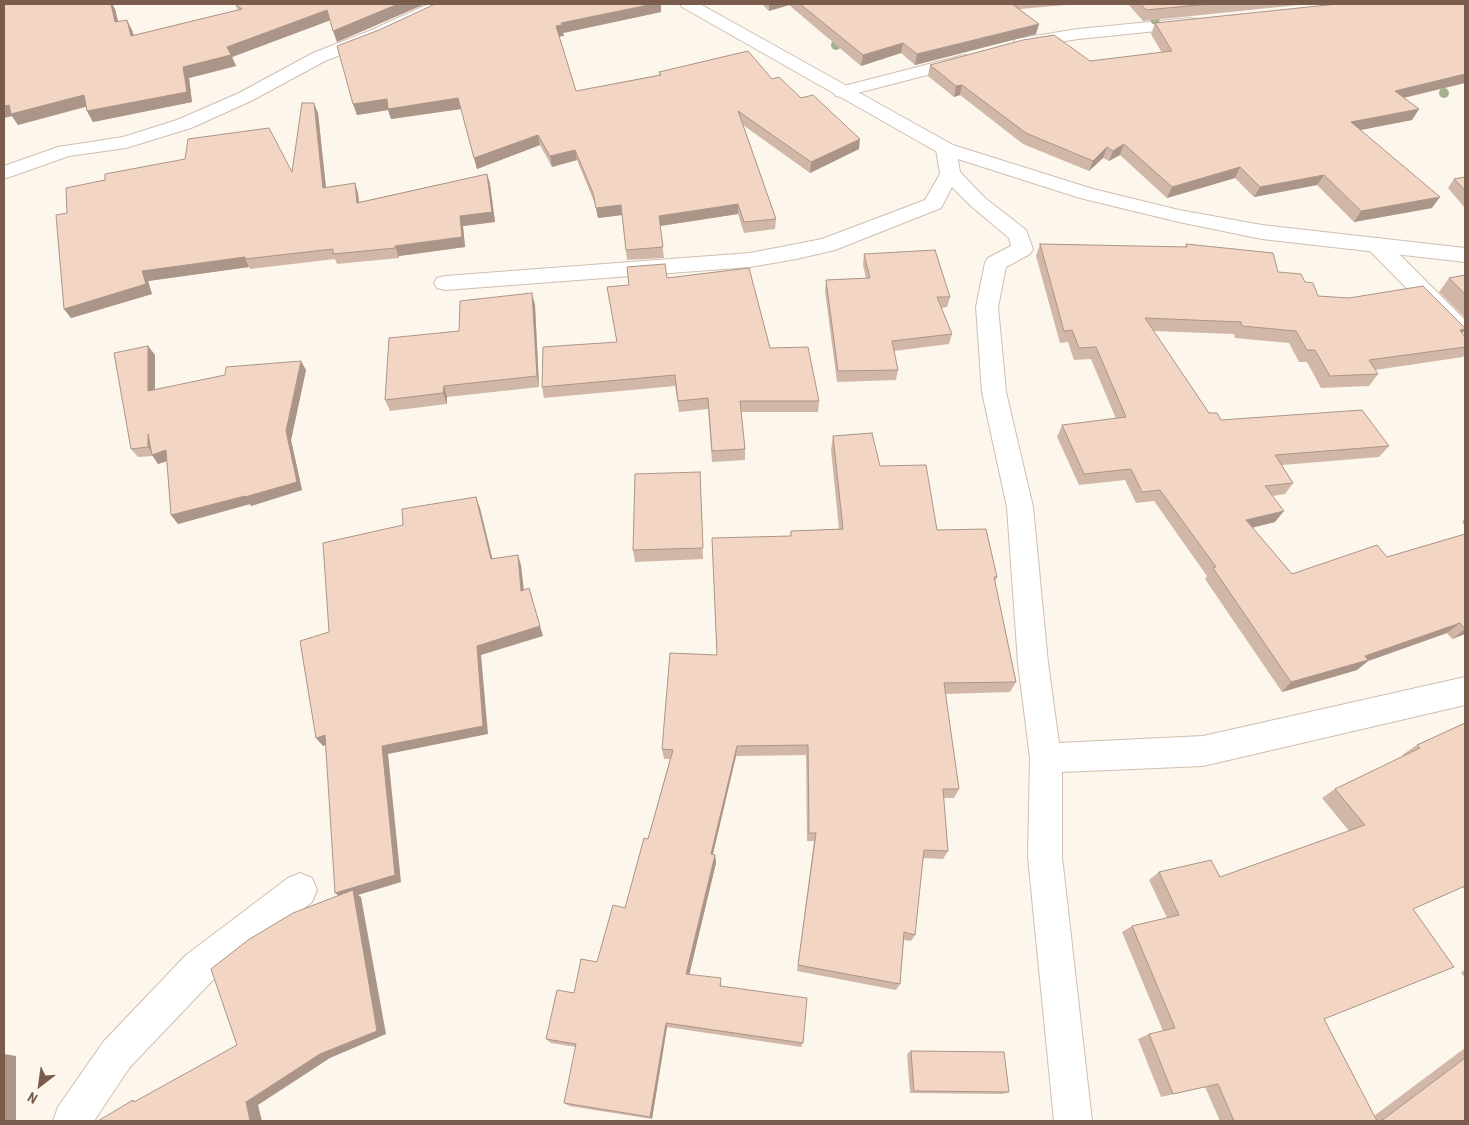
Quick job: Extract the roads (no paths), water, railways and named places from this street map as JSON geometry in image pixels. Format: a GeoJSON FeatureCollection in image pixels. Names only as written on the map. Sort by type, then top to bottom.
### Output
{"type":"FeatureCollection","features":[{"type":"Feature","properties":{"kind":"street"},"geometry":{"type":"LineString","coordinates":[[4,173],[65,151],[126,142],[184,124],[246,97],[319,57],[375,35],[442,4]]}},
{"type":"Feature","properties":{"kind":"street"},"geometry":{"type":"LineString","coordinates":[[688,4],[842,92],[948,162],[978,202],[1019,235],[1022,250],[996,263],[987,308],[994,392],[1020,507],[1033,663],[1046,758],[1045,857],[1073,1121]]}},
{"type":"Feature","properties":{"kind":"street"},"geometry":{"type":"LineString","coordinates":[[1003,49],[1019,44],[1078,34],[1203,22]]}},
{"type":"Feature","properties":{"kind":"street"},"geometry":{"type":"LineString","coordinates":[[842,92],[979,56]]}},
{"type":"Feature","properties":{"kind":"street"},"geometry":{"type":"LineString","coordinates":[[948,162],[1179,216],[1262,232],[1465,255]]}},
{"type":"Feature","properties":{"kind":"street"},"geometry":{"type":"LineString","coordinates":[[445,283],[750,260],[827,245],[934,204],[948,162]]}},
{"type":"Feature","properties":{"kind":"street"},"geometry":{"type":"LineString","coordinates":[[1377,246],[1465,332]]}},
{"type":"Feature","properties":{"kind":"street"},"geometry":{"type":"LineString","coordinates":[[1046,758],[1203,751],[1465,691]]}},
{"type":"Feature","properties":{"kind":"street"},"geometry":{"type":"LineString","coordinates":[[72,1121],[117,1054],[199,968],[300,890]]}}]}
